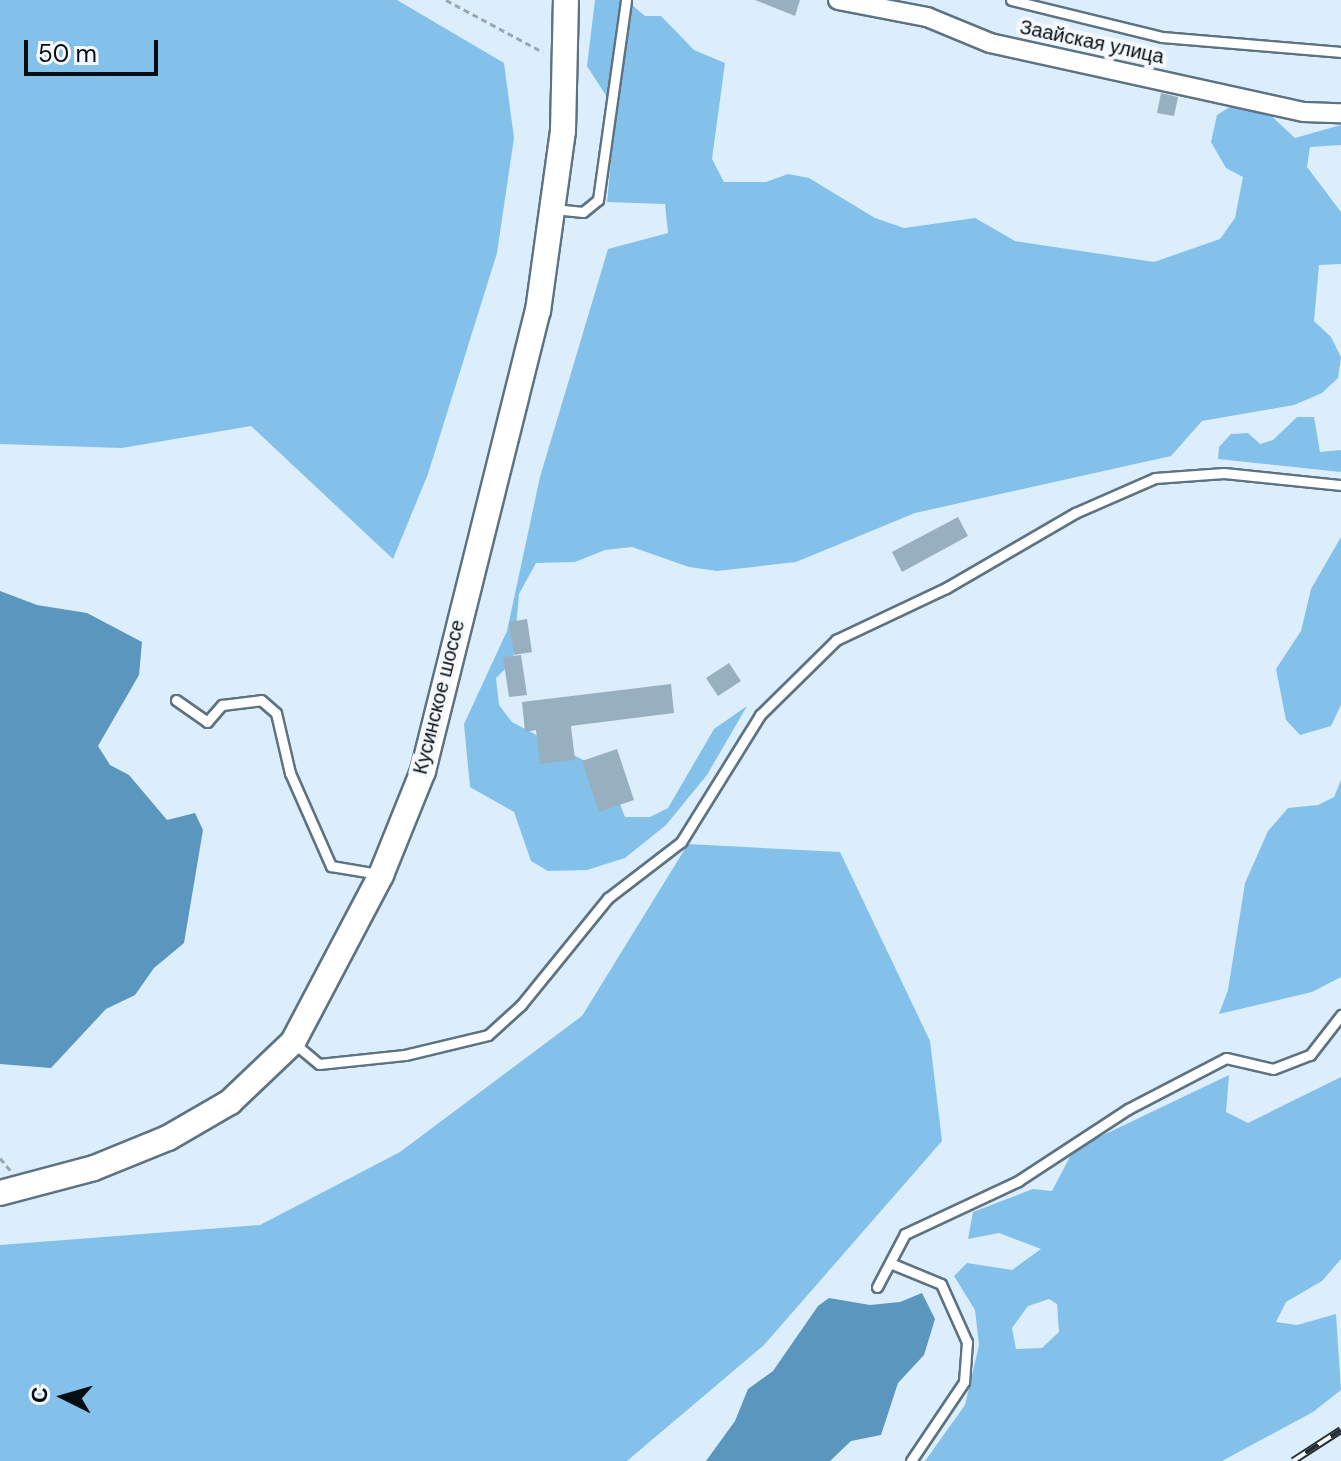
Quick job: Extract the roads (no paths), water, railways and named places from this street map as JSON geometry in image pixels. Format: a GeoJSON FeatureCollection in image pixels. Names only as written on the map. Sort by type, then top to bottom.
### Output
{"type":"FeatureCollection","features":[{"type":"Feature","properties":{"kind":"main road","name":"Кусинское шоссе"},"geometry":{"type":"LineString","coordinates":[[0,1193],[94,1168],[168,1138],[230,1102],[293,1042],[381,875],[423,771],[538,311],[554,209],[567,55],[566,0]]}},
{"type":"Feature","properties":{"kind":"street","name":"Заайская улица"},"geometry":{"type":"LineString","coordinates":[[838,0],[927,17],[990,43],[1304,112],[1341,113]]}},
{"type":"Feature","properties":{"kind":"lane"},"geometry":{"type":"LineString","coordinates":[[554,209],[583,212],[598,200],[626,0]]}},
{"type":"Feature","properties":{"kind":"lane"},"geometry":{"type":"LineString","coordinates":[[1011,0],[1162,37],[1341,52]]}},
{"type":"Feature","properties":{"kind":"lane"},"geometry":{"type":"LineString","coordinates":[[293,1042],[319,1064],[405,1055],[488,1035],[521,1005],[608,898],[681,842],[760,715],[836,640],[946,588],[1075,513],[1155,478],[1224,473],[1341,485]]}},
{"type":"Feature","properties":{"kind":"lane"},"geometry":{"type":"LineString","coordinates":[[176,700],[207,722],[222,705],[261,700],[276,713],[290,773],[331,866],[381,875]]}},
{"type":"Feature","properties":{"kind":"lane"},"geometry":{"type":"LineString","coordinates":[[877,1287],[905,1234],[1018,1181],[1128,1109],[1226,1058],[1273,1069],[1310,1055],[1341,1015]]}},
{"type":"Feature","properties":{"kind":"lane"},"geometry":{"type":"LineString","coordinates":[[890,1263],[941,1284],[967,1342],[964,1382],[911,1461]]}},
{"type":"Feature","properties":{"kind":"railway"},"geometry":{"type":"LineString","coordinates":[[1293,1461],[1341,1430]]}}]}
